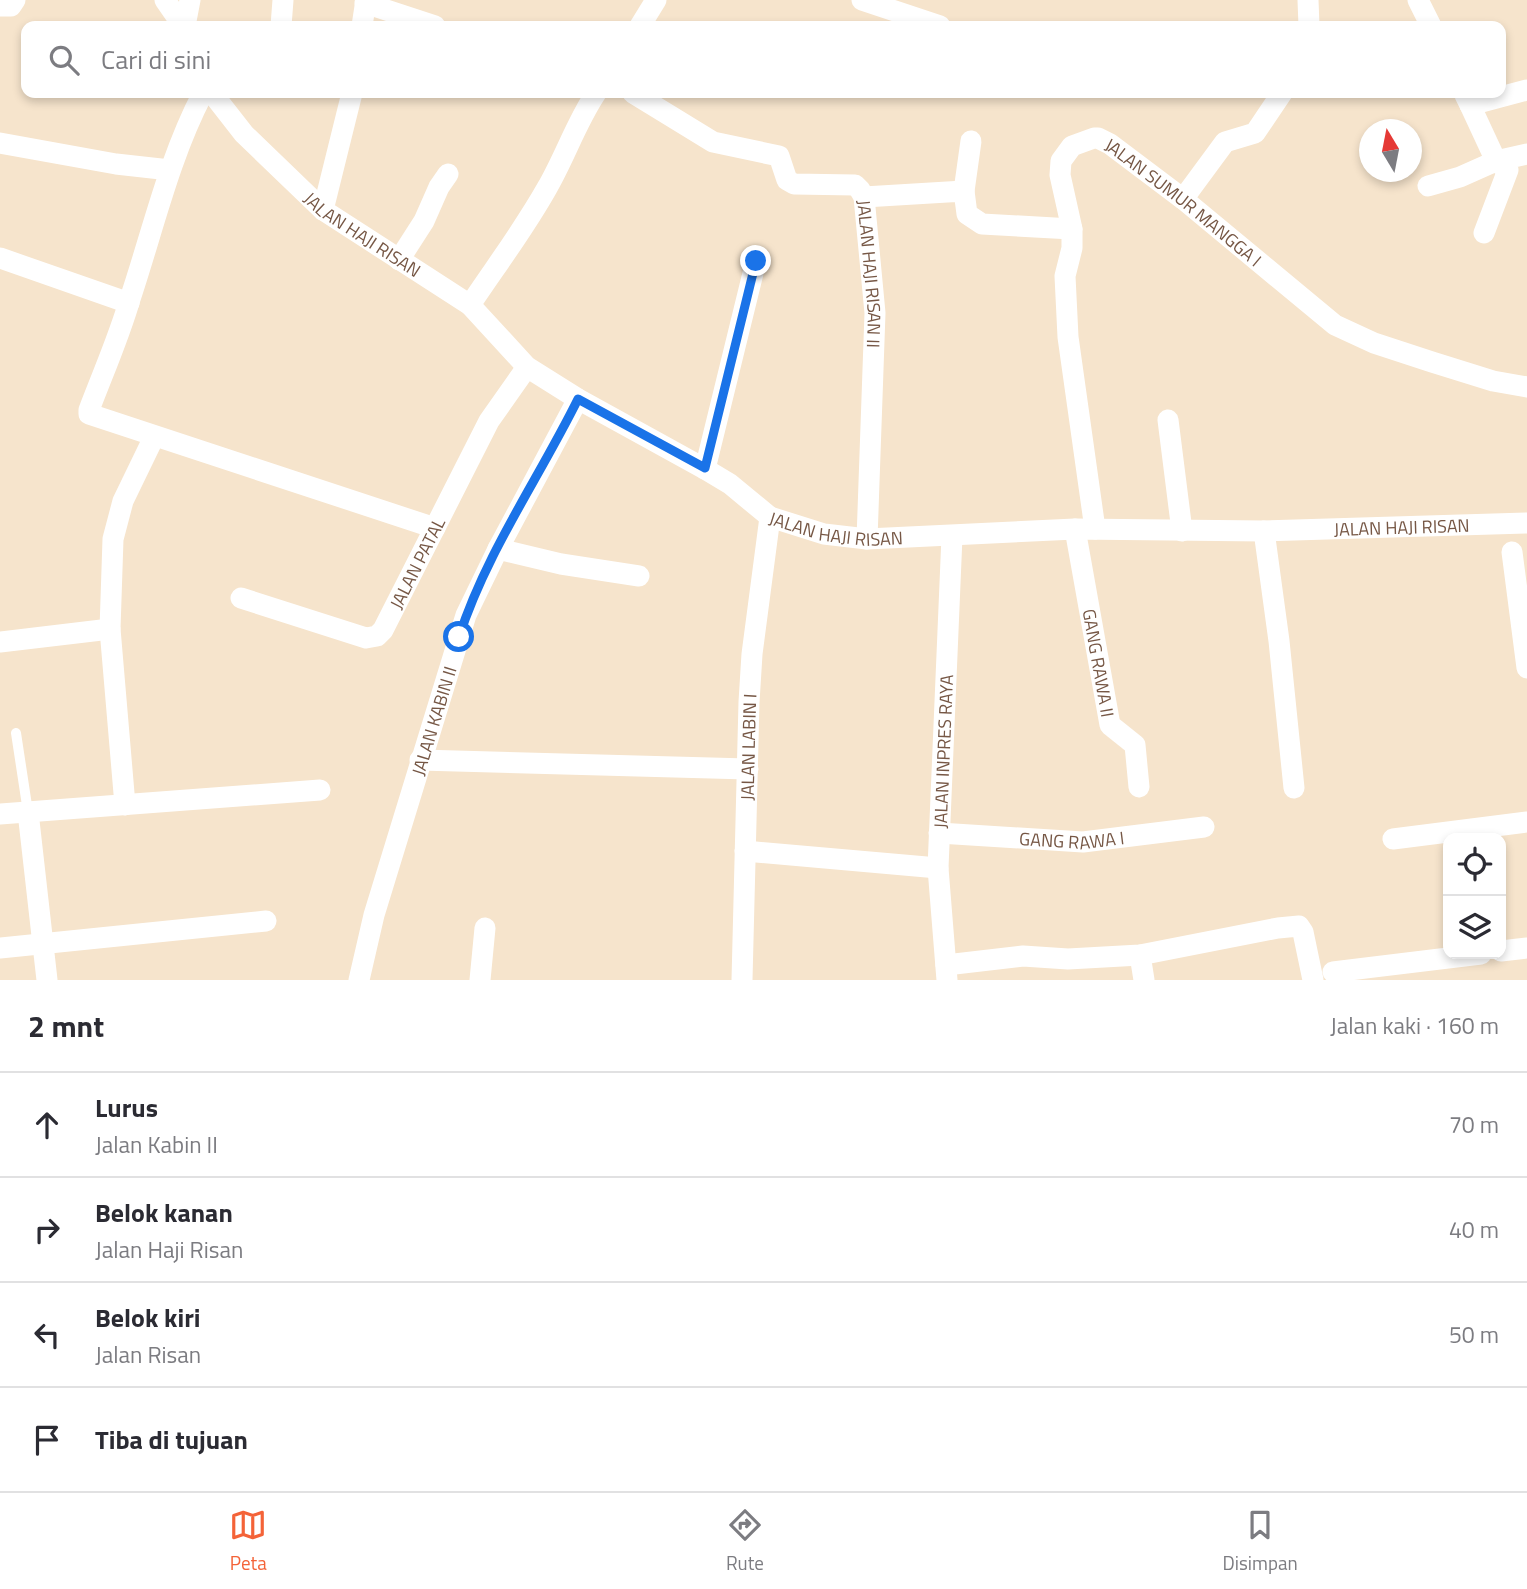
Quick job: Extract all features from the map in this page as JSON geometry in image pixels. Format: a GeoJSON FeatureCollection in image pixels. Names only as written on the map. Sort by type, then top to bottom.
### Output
{"type":"FeatureCollection","features":[{"type":"Feature","properties":{"kind":"street"},"geometry":{"type":"LineString","coordinates":[[0,6],[10,6],[15,0]]}},
{"type":"Feature","properties":{"kind":"street"},"geometry":{"type":"LineString","coordinates":[[166,0],[181,21]]}},
{"type":"Feature","properties":{"kind":"street"},"geometry":{"type":"LineString","coordinates":[[185,21],[190,0]]}},
{"type":"Feature","properties":{"kind":"street"},"geometry":{"type":"LineString","coordinates":[[282,21],[284,0]]}},
{"type":"Feature","properties":{"kind":"street"},"geometry":{"type":"LineString","coordinates":[[643,21],[656,0]]}},
{"type":"Feature","properties":{"kind":"street"},"geometry":{"type":"LineString","coordinates":[[862,0],[925,21]]}},
{"type":"Feature","properties":{"kind":"street"},"geometry":{"type":"LineString","coordinates":[[1308,0],[1310,21]]}},
{"type":"Feature","properties":{"kind":"street"},"geometry":{"type":"LineString","coordinates":[[1418,0],[1428,21]]}},
{"type":"Feature","properties":{"kind":"street"},"geometry":{"type":"LineString","coordinates":[[363,21],[366,1],[421,21]]}},
{"type":"Feature","properties":{"kind":"street"},"geometry":{"type":"LineString","coordinates":[[1506,93],[1527,90]]}},
{"type":"Feature","properties":{"kind":"street"},"geometry":{"type":"LineString","coordinates":[[200,98],[170,170],[130,303],[89,415],[435,528]]}},
{"type":"Feature","properties":{"kind":"street","name":"JALAN HAJI RISAN"},"geometry":{"type":"LineString","coordinates":[[216,98],[244,134],[323,210],[470,305],[527,367],[578,399],[705,468],[730,484],[770,517],[824,534],[867,540],[1085,529],[1264,531],[1527,523]]}},
{"type":"Feature","properties":{"kind":"street"},"geometry":{"type":"LineString","coordinates":[[323,210],[351,98]]}},
{"type":"Feature","properties":{"kind":"street"},"geometry":{"type":"LineString","coordinates":[[470,305],[531,217],[554,176],[580,116],[593,98]]}},
{"type":"Feature","properties":{"kind":"street","name":"JALAN HAJI RISAN II"},"geometry":{"type":"LineString","coordinates":[[642,98],[713,142],[779,156],[787,180],[794,184],[855,186],[860,190],[863,197],[875,313],[867,540]]}},
{"type":"Feature","properties":{"kind":"street"},"geometry":{"type":"LineString","coordinates":[[1183,199],[1225,142],[1255,133],[1279,98]]}},
{"type":"Feature","properties":{"kind":"street"},"geometry":{"type":"LineString","coordinates":[[1467,99],[1496,161],[1508,170],[1483,233]]}},
{"type":"Feature","properties":{"kind":"street","name":"JALAN SUMUR MANGGA I"},"geometry":{"type":"LineString","coordinates":[[1085,529],[1065,276],[1072,248],[1072,229],[1060,175],[1061,161],[1072,146],[1094,138],[1110,144],[1183,199],[1335,325],[1374,343],[1432,362],[1527,387]]}},
{"type":"Feature","properties":{"kind":"street"},"geometry":{"type":"LineString","coordinates":[[971,141],[964,191],[967,214],[982,224],[1072,229]]}},
{"type":"Feature","properties":{"kind":"street"},"geometry":{"type":"LineString","coordinates":[[0,143],[117,164],[170,170]]}},
{"type":"Feature","properties":{"kind":"street"},"geometry":{"type":"LineString","coordinates":[[1428,186],[1460,177],[1496,161],[1527,154]]}},
{"type":"Feature","properties":{"kind":"street"},"geometry":{"type":"LineString","coordinates":[[399,260],[424,221],[439,187],[448,174]]}},
{"type":"Feature","properties":{"kind":"street"},"geometry":{"type":"LineString","coordinates":[[863,197],[964,191]]}},
{"type":"Feature","properties":{"kind":"street"},"geometry":{"type":"LineString","coordinates":[[0,258],[130,303]]}},
{"type":"Feature","properties":{"kind":"street"},"geometry":{"type":"LineString","coordinates":[[705,468],[756,261]]}},
{"type":"Feature","properties":{"kind":"street","name":"JALAN PATAL"},"geometry":{"type":"LineString","coordinates":[[241,598],[366,638],[377,636],[383,630],[489,421],[527,367]]}},
{"type":"Feature","properties":{"kind":"street","name":"JALAN KABIN II"},"geometry":{"type":"LineString","coordinates":[[359,980],[374,915],[466,615],[578,399]]}},
{"type":"Feature","properties":{"kind":"street"},"geometry":{"type":"LineString","coordinates":[[1167,420],[1182,531]]}},
{"type":"Feature","properties":{"kind":"street"},"geometry":{"type":"LineString","coordinates":[[125,805],[110,629],[113,540],[123,500],[154,437]]}},
{"type":"Feature","properties":{"kind":"street","name":"JALAN LABIN I"},"geometry":{"type":"LineString","coordinates":[[742,980],[752,654],[770,517]]}},
{"type":"Feature","properties":{"kind":"street","name":"GANG RAWA II"},"geometry":{"type":"LineString","coordinates":[[1085,529],[1110,725],[1135,745],[1139,787]]}},
{"type":"Feature","properties":{"kind":"street"},"geometry":{"type":"LineString","coordinates":[[1264,531],[1279,641],[1294,788]]}},
{"type":"Feature","properties":{"kind":"street","name":"JALAN INPRES RAYA"},"geometry":{"type":"LineString","coordinates":[[946,972],[938,867],[952,536]]}},
{"type":"Feature","properties":{"kind":"street"},"geometry":{"type":"LineString","coordinates":[[498,549],[561,564],[639,576]]}},
{"type":"Feature","properties":{"kind":"street"},"geometry":{"type":"LineString","coordinates":[[1512,552],[1527,668]]}},
{"type":"Feature","properties":{"kind":"street"},"geometry":{"type":"LineString","coordinates":[[0,642],[110,629]]}},
{"type":"Feature","properties":{"kind":"street"},"geometry":{"type":"LineString","coordinates":[[420,760],[748,769]]}},
{"type":"Feature","properties":{"kind":"street"},"geometry":{"type":"LineString","coordinates":[[0,814],[320,790]]}},
{"type":"Feature","properties":{"kind":"street"},"geometry":{"type":"LineString","coordinates":[[28,812],[47,980]]}},
{"type":"Feature","properties":{"kind":"street"},"geometry":{"type":"LineString","coordinates":[[1393,839],[1527,822]]}},
{"type":"Feature","properties":{"kind":"street","name":"GANG RAWA I"},"geometry":{"type":"LineString","coordinates":[[939,833],[1083,842],[1205,827]]}},
{"type":"Feature","properties":{"kind":"street"},"geometry":{"type":"LineString","coordinates":[[745,851],[938,867]]}},
{"type":"Feature","properties":{"kind":"street"},"geometry":{"type":"LineString","coordinates":[[0,948],[266,921]]}},
{"type":"Feature","properties":{"kind":"street"},"geometry":{"type":"LineString","coordinates":[[946,972],[1023,956],[1068,959],[1140,955],[1299,926],[1323,976],[1445,959]]}},
{"type":"Feature","properties":{"kind":"street"},"geometry":{"type":"LineString","coordinates":[[480,980],[485,928]]}},
{"type":"Feature","properties":{"kind":"street"},"geometry":{"type":"LineString","coordinates":[[1506,950],[1527,948]]}},
{"type":"Feature","properties":{"kind":"street"},"geometry":{"type":"LineString","coordinates":[[1140,955],[1144,980]]}},
{"type":"Feature","properties":{"kind":"lane"},"geometry":{"type":"LineString","coordinates":[[16,733],[28,812]]}},
{"type":"Feature","properties":{"kind":"shaded area"},"geometry":{"type":"Polygon","coordinates":[[[0,0],[1527,0],[1527,980],[0,980],[0,0]]]}},
{"type":"Feature","properties":{"kind":"route"},"geometry":{"type":"LineString","coordinates":[[459,637],[466,615],[498,549],[578,399],[705,468],[756,261]]}}]}
